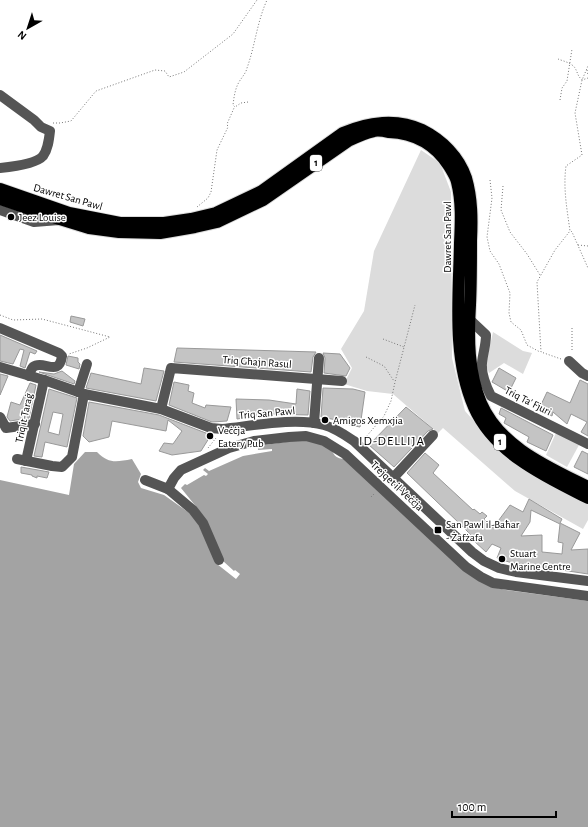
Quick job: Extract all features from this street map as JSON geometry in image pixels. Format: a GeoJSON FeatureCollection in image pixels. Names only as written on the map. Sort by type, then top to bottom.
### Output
{"type":"FeatureCollection","features":[{"type":"Feature","properties":{"kind":"highway","name":"Dawret San Pawl"},"geometry":{"type":"LineString","coordinates":[[0,189],[69,213],[120,223],[164,223],[216,213],[262,191],[343,133],[355,128],[372,123],[401,123],[416,127],[430,134],[442,143],[456,159],[466,177],[472,204],[469,350],[474,382],[481,403],[489,418],[516,446],[586,495]]}},
{"type":"Feature","properties":{"kind":"highway","name":"Dawret San Pawl"},"geometry":{"type":"LineString","coordinates":[[0,199],[90,228],[119,232],[160,233],[216,222],[263,200],[359,135],[375,131],[400,132],[413,136],[435,149],[443,157],[457,180],[461,210],[459,309],[460,348],[463,373],[474,407],[483,424],[512,454],[534,470],[586,495]]}},
{"type":"Feature","properties":{"kind":"street"},"geometry":{"type":"LineString","coordinates":[[0,96],[34,120],[41,128],[50,132],[49,143],[43,156],[37,160],[21,165],[0,168]]}},
{"type":"Feature","properties":{"kind":"street"},"geometry":{"type":"LineString","coordinates":[[0,210],[34,222],[61,219]]}},
{"type":"Feature","properties":{"kind":"street"},"geometry":{"type":"LineString","coordinates":[[469,319],[486,335],[486,345]]}},
{"type":"Feature","properties":{"kind":"street","name":"Dawret San Pawl"},"geometry":{"type":"LineString","coordinates":[[460,348],[464,327],[469,319]]}},
{"type":"Feature","properties":{"kind":"street"},"geometry":{"type":"LineString","coordinates":[[0,328],[59,353],[62,356],[62,362],[59,366],[54,368],[37,365],[32,368],[29,376]]}},
{"type":"Feature","properties":{"kind":"street"},"geometry":{"type":"LineString","coordinates":[[469,337],[472,333],[478,333],[486,345]]}},
{"type":"Feature","properties":{"kind":"street","name":"Triq Ta' Fjuri"},"geometry":{"type":"LineString","coordinates":[[486,345],[482,363],[484,383],[491,396],[588,444]]}},
{"type":"Feature","properties":{"kind":"street"},"geometry":{"type":"LineString","coordinates":[[314,423],[319,358]]}},
{"type":"Feature","properties":{"kind":"street"},"geometry":{"type":"LineString","coordinates":[[567,361],[588,376]]}},
{"type":"Feature","properties":{"kind":"street"},"geometry":{"type":"LineString","coordinates":[[81,393],[87,364]]}},
{"type":"Feature","properties":{"kind":"street","name":"Triq San Pawl"},"geometry":{"type":"LineString","coordinates":[[0,367],[81,393],[161,409],[211,428],[222,429],[294,421],[314,423],[335,429],[359,445],[467,548],[484,561],[500,568],[516,572],[588,581]]}},
{"type":"Feature","properties":{"kind":"street","name":"Triq Għajn Rasul"},"geometry":{"type":"LineString","coordinates":[[161,409],[171,368],[342,381]]}},
{"type":"Feature","properties":{"kind":"street","name":"Triq it-Taraġ"},"geometry":{"type":"LineString","coordinates":[[44,380],[35,424],[22,460],[52,466],[62,466],[72,457],[81,393]]}},
{"type":"Feature","properties":{"kind":"street"},"geometry":{"type":"LineString","coordinates":[[0,417],[6,428],[35,424]]}},
{"type":"Feature","properties":{"kind":"street"},"geometry":{"type":"LineString","coordinates":[[394,477],[432,434]]}},
{"type":"Feature","properties":{"kind":"street","name":"Trejqet il-Veċċja"},"geometry":{"type":"LineString","coordinates":[[168,489],[174,478],[181,470],[229,448],[254,441],[306,436],[324,441],[345,454],[466,567],[481,577],[493,583],[508,586],[588,596]]}},
{"type":"Feature","properties":{"kind":"street"},"geometry":{"type":"LineString","coordinates":[[145,480],[168,489],[193,510],[203,523],[219,560]]}},
{"type":"Feature","properties":{"kind":"path"},"geometry":{"type":"LineString","coordinates":[[50,132],[50,123],[60,123],[71,120],[96,91],[155,70],[165,70],[168,77],[184,72],[232,34],[257,0]]}},
{"type":"Feature","properties":{"kind":"path"},"geometry":{"type":"LineString","coordinates":[[235,107],[233,105],[234,95],[247,70],[257,29],[267,0]]}},
{"type":"Feature","properties":{"kind":"path"},"geometry":{"type":"LineString","coordinates":[[560,100],[562,88],[567,81],[572,49]]}},
{"type":"Feature","properties":{"kind":"path"},"geometry":{"type":"LineString","coordinates":[[558,59],[575,67],[577,75],[582,80]]}},
{"type":"Feature","properties":{"kind":"path"},"geometry":{"type":"LineString","coordinates":[[588,66],[582,80],[575,113],[582,155],[566,166],[564,179],[570,231],[572,232],[588,268]]}},
{"type":"Feature","properties":{"kind":"path"},"geometry":{"type":"LineString","coordinates":[[586,69],[588,75]]}},
{"type":"Feature","properties":{"kind":"path"},"geometry":{"type":"LineString","coordinates":[[582,80],[588,78]]}},
{"type":"Feature","properties":{"kind":"path"},"geometry":{"type":"LineString","coordinates":[[190,219],[194,210],[208,198],[211,192],[217,150],[228,127],[227,124],[235,107],[241,103],[248,102]]}},
{"type":"Feature","properties":{"kind":"path"},"geometry":{"type":"LineString","coordinates":[[490,180],[492,198],[487,237],[490,251],[499,264],[510,293],[509,313],[511,322],[522,330],[527,345],[541,352],[567,361],[572,354],[572,328]]}},
{"type":"Feature","properties":{"kind":"path"},"geometry":{"type":"LineString","coordinates":[[503,186],[501,210],[510,232],[527,254],[541,276]]}},
{"type":"Feature","properties":{"kind":"path"},"geometry":{"type":"LineString","coordinates":[[541,352],[537,282],[555,250],[570,231]]}},
{"type":"Feature","properties":{"kind":"path"},"geometry":{"type":"LineString","coordinates":[[577,245],[588,246]]}},
{"type":"Feature","properties":{"kind":"path"},"geometry":{"type":"LineString","coordinates":[[359,445],[384,416],[391,400],[415,305]]}},
{"type":"Feature","properties":{"kind":"path"},"geometry":{"type":"LineString","coordinates":[[0,315],[13,320],[42,319],[110,337],[87,348],[62,356]]}},
{"type":"Feature","properties":{"kind":"path"},"geometry":{"type":"LineString","coordinates":[[382,339],[404,348]]}},
{"type":"Feature","properties":{"kind":"path"},"geometry":{"type":"LineString","coordinates":[[366,357],[384,366],[395,382]]}},
{"type":"Feature","properties":{"kind":"path"},"geometry":{"type":"LineString","coordinates":[[196,463],[222,429]]}},
{"type":"Feature","properties":{"kind":"shaded area"},"geometry":{"type":"Polygon","coordinates":[[[421,150],[440,163],[451,192],[452,358],[465,411],[509,460],[542,481],[583,500],[588,505],[588,520],[583,529],[515,491],[443,428],[438,433],[393,394],[367,391],[344,384],[352,368],[341,349],[364,311],[374,251],[421,150]]]}},
{"type":"Feature","properties":{"kind":"shaded area"},"geometry":{"type":"Polygon","coordinates":[[[493,332],[523,351],[532,353],[523,374],[504,363],[489,373],[486,364],[493,332]]]}},
{"type":"Feature","properties":{"kind":"shaded area"},"geometry":{"type":"Polygon","coordinates":[[[556,433],[579,445],[567,467],[546,455],[556,433]]]}},
{"type":"Feature","properties":{"kind":"shaded area"},"geometry":{"type":"Polygon","coordinates":[[[306,439],[330,447],[338,458],[348,459],[489,586],[506,590],[588,601],[588,827],[0,827],[0,480],[69,495],[74,464],[85,452],[97,452],[105,459],[113,461],[132,459],[141,474],[138,482],[141,488],[164,495],[195,517],[217,564],[236,579],[240,574],[235,570],[234,571],[223,561],[198,509],[181,488],[185,484],[187,485],[204,475],[206,476],[208,474],[203,470],[205,468],[209,471],[243,456],[272,451],[272,449],[258,450],[258,446],[306,439]]]}},
{"type":"Feature","properties":{"kind":"building"},"geometry":{"type":"Polygon","coordinates":[[[71,316],[85,319],[83,326],[70,322],[71,316]]]}},
{"type":"Feature","properties":{"kind":"building"},"geometry":{"type":"Polygon","coordinates":[[[0,335],[37,351],[35,354],[30,352],[25,368],[20,366],[24,350],[20,349],[13,364],[0,361],[0,335]]]}},
{"type":"Feature","properties":{"kind":"building"},"geometry":{"type":"Polygon","coordinates":[[[177,348],[316,352],[313,357],[311,372],[174,362],[177,348]]]}},
{"type":"Feature","properties":{"kind":"building"},"geometry":{"type":"Polygon","coordinates":[[[323,353],[340,354],[350,368],[346,376],[324,373],[325,358],[323,353]]]}},
{"type":"Feature","properties":{"kind":"building"},"geometry":{"type":"Polygon","coordinates":[[[68,356],[78,358],[78,362],[80,364],[79,369],[66,365],[68,356]]]}},
{"type":"Feature","properties":{"kind":"building"},"geometry":{"type":"Polygon","coordinates":[[[144,368],[164,371],[156,401],[86,388],[91,373],[141,384],[144,368]]]}},
{"type":"Feature","properties":{"kind":"building"},"geometry":{"type":"Polygon","coordinates":[[[499,368],[516,378],[509,392],[492,382],[499,368]]]}},
{"type":"Feature","properties":{"kind":"building"},"geometry":{"type":"Polygon","coordinates":[[[62,371],[75,381],[74,384],[39,372],[54,374],[62,371]]]}},
{"type":"Feature","properties":{"kind":"building"},"geometry":{"type":"Polygon","coordinates":[[[0,374],[8,376],[0,395],[0,374]]]}},
{"type":"Feature","properties":{"kind":"building"},"geometry":{"type":"Polygon","coordinates":[[[580,380],[588,384],[588,436],[581,432],[587,422],[571,414],[567,424],[553,412],[552,416],[539,409],[547,392],[570,403],[580,380]]]}},
{"type":"Feature","properties":{"kind":"building"},"geometry":{"type":"Polygon","coordinates":[[[174,382],[189,385],[188,391],[194,393],[192,403],[205,408],[206,405],[231,407],[227,421],[212,422],[169,405],[174,382]]]}},
{"type":"Feature","properties":{"kind":"building"},"geometry":{"type":"Polygon","coordinates":[[[30,383],[36,385],[29,418],[10,421],[7,417],[11,402],[20,405],[30,383]]]}},
{"type":"Feature","properties":{"kind":"building"},"geometry":{"type":"Polygon","coordinates":[[[323,388],[353,389],[365,392],[360,427],[341,423],[342,421],[321,417],[323,388]]]}},
{"type":"Feature","properties":{"kind":"building"},"geometry":{"type":"Polygon","coordinates":[[[49,389],[77,398],[67,447],[45,442],[42,457],[34,456],[49,389]],[[53,412],[48,432],[59,435],[63,414],[53,412]]]}},
{"type":"Feature","properties":{"kind":"building"},"geometry":{"type":"Polygon","coordinates":[[[297,389],[310,391],[308,415],[270,414],[237,419],[236,399],[269,400],[296,404],[297,389]]]}},
{"type":"Feature","properties":{"kind":"building"},"geometry":{"type":"Polygon","coordinates":[[[89,402],[159,415],[211,435],[201,451],[172,455],[159,451],[164,443],[173,444],[182,431],[168,420],[166,431],[112,421],[109,437],[89,442],[83,436],[89,402]]]}},
{"type":"Feature","properties":{"kind":"building"},"geometry":{"type":"Polygon","coordinates":[[[406,407],[433,429],[428,431],[394,467],[369,445],[406,407]]]}},
{"type":"Feature","properties":{"kind":"building"},"geometry":{"type":"Polygon","coordinates":[[[501,408],[553,435],[546,451],[527,442],[529,437],[504,423],[506,418],[499,414],[501,408]]]}},
{"type":"Feature","properties":{"kind":"building"},"geometry":{"type":"Polygon","coordinates":[[[582,451],[588,454],[588,474],[574,467],[582,451]]]}},
{"type":"Feature","properties":{"kind":"building"},"geometry":{"type":"Polygon","coordinates":[[[425,453],[439,465],[433,473],[473,510],[474,509],[480,514],[482,512],[487,516],[484,519],[493,528],[510,505],[523,512],[529,499],[562,519],[560,523],[580,533],[571,550],[588,549],[588,574],[509,562],[497,558],[501,548],[492,544],[486,552],[473,540],[475,539],[460,524],[407,473],[425,453]],[[531,510],[530,522],[521,536],[542,535],[542,552],[562,554],[563,543],[558,542],[560,524],[531,510]]]}},
{"type":"Feature","properties":{"kind":"building"},"geometry":{"type":"Polygon","coordinates":[[[21,467],[49,472],[47,478],[37,476],[37,478],[32,475],[21,473],[21,467]]]}},
{"type":"Feature","properties":{"kind":"place","name":"Jeez Louise"},"geometry":{"type":"Point","coordinates":[11,217]}},
{"type":"Feature","properties":{"kind":"place","name":"Amigos Xemxjia"},"geometry":{"type":"Point","coordinates":[325,420]}},
{"type":"Feature","properties":{"kind":"place","name":"Veċċja Eatery Pub"},"geometry":{"type":"Point","coordinates":[210,436]}},
{"type":"Feature","properties":{"kind":"place","name":"San Pawl il-Baħar - Żafżafa"},"geometry":{"type":"Point","coordinates":[438,530]}},
{"type":"Feature","properties":{"kind":"place","name":"Stuart Marine Centre"},"geometry":{"type":"Point","coordinates":[502,559]}},
{"type":"Feature","properties":{"kind":"district","name":"ID-DELLIJA"},"geometry":{"type":"Point","coordinates":[392,441]}}]}
